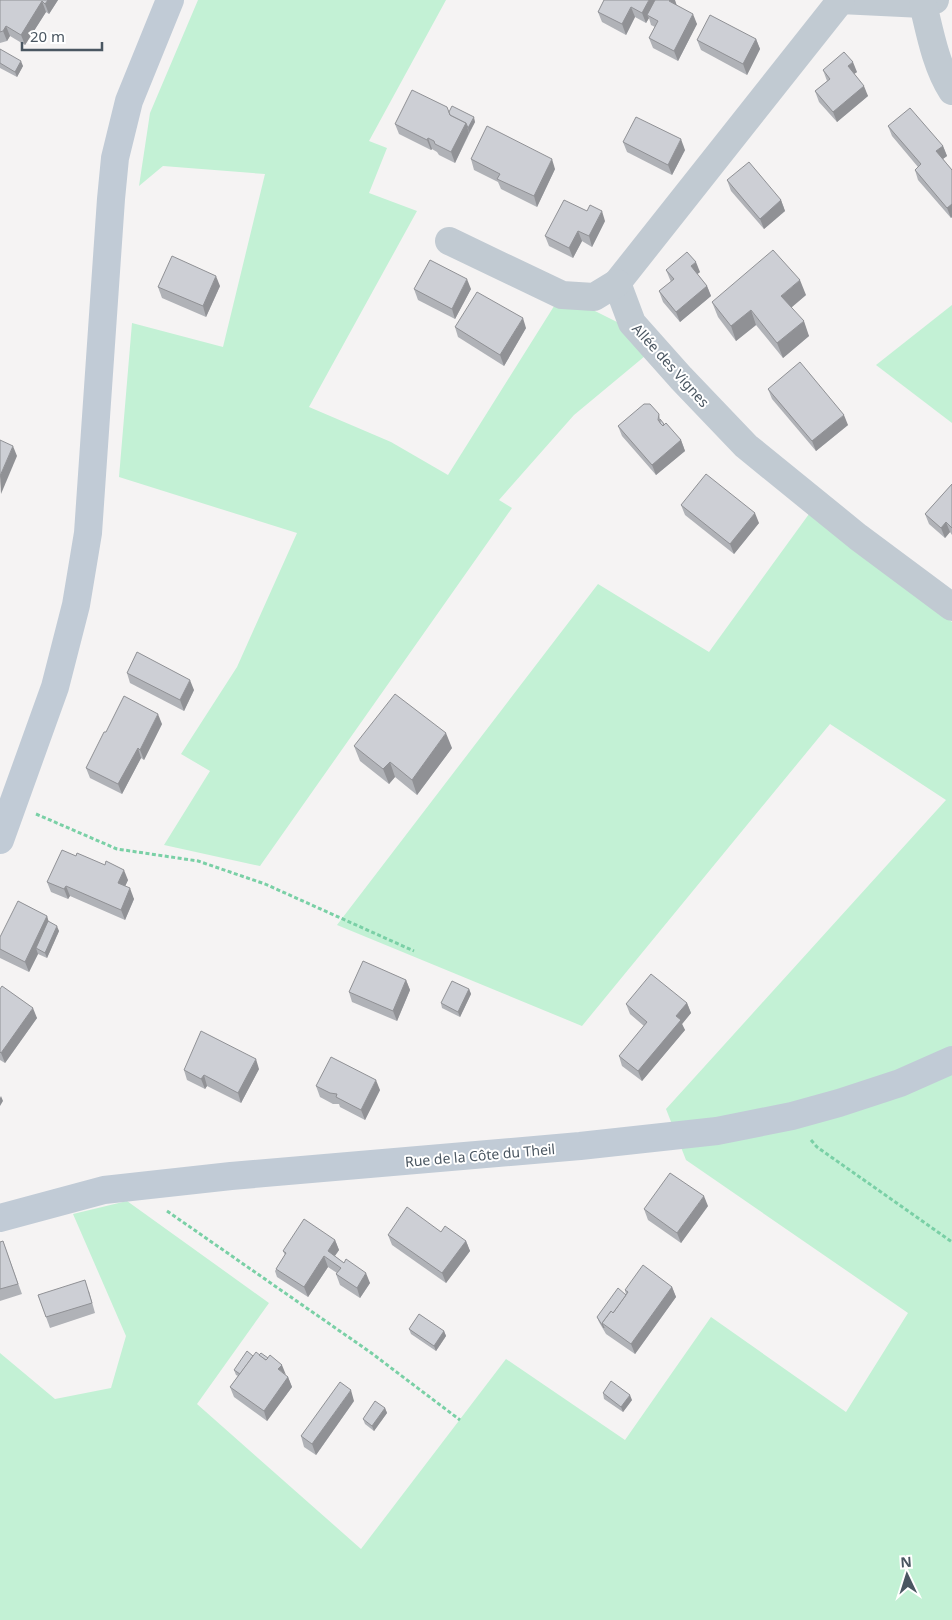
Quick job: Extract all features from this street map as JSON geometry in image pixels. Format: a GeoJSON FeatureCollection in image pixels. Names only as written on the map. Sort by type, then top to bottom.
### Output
{"type":"FeatureCollection","features":[{"type":"Feature","properties":{"kind":"street"},"geometry":{"type":"LineString","coordinates":[[0,840],[55,687],[76,605],[88,533],[110,208],[116,158],[128,101],[170,0]]}},
{"type":"Feature","properties":{"kind":"street"},"geometry":{"type":"LineString","coordinates":[[449,241],[562,295],[594,297],[617,283],[841,0],[929,2],[931,38],[945,81],[952,92]]}},
{"type":"Feature","properties":{"kind":"street","name":"Allée des Vignes"},"geometry":{"type":"LineString","coordinates":[[617,283],[632,323],[746,446],[858,537],[952,607]]}},
{"type":"Feature","properties":{"kind":"street","name":"Rue de la Côte du Theil"},"geometry":{"type":"LineString","coordinates":[[0,1218],[104,1190],[231,1176],[580,1146],[717,1131],[792,1116],[900,1083],[952,1060]]}},
{"type":"Feature","properties":{"kind":"path"},"geometry":{"type":"LineString","coordinates":[[13,804],[117,849],[198,861],[265,884],[414,951]]}},
{"type":"Feature","properties":{"kind":"path"},"geometry":{"type":"LineString","coordinates":[[792,1116],[817,1147],[952,1242]]}},
{"type":"Feature","properties":{"kind":"path"},"geometry":{"type":"LineString","coordinates":[[149,1185],[162,1208],[370,1352],[460,1420]]}},
{"type":"Feature","properties":{"kind":"green space"},"geometry":{"type":"Polygon","coordinates":[[[198,0],[446,0],[369,141],[387,148],[369,193],[417,211],[309,407],[391,442],[448,475],[556,303],[591,309],[621,324],[645,356],[574,415],[499,500],[512,508],[260,866],[164,845],[210,771],[181,754],[237,667],[297,533],[119,477],[132,323],[223,347],[265,174],[163,166],[139,186],[150,113],[198,0]]]}},
{"type":"Feature","properties":{"kind":"green space"},"geometry":{"type":"Polygon","coordinates":[[[952,305],[952,423],[876,365],[952,305]]]}},
{"type":"Feature","properties":{"kind":"green space"},"geometry":{"type":"Polygon","coordinates":[[[809,514],[952,622],[952,1620],[0,1620],[0,1353],[55,1399],[111,1388],[126,1336],[73,1214],[127,1201],[269,1303],[197,1404],[361,1549],[506,1359],[625,1440],[711,1317],[846,1412],[908,1313],[686,1160],[666,1109],[946,800],[830,724],[582,1026],[337,925],[598,584],[709,652],[809,514]]]}},
{"type":"Feature","properties":{"kind":"building"},"geometry":{"type":"Polygon","coordinates":[[[0,0],[48,0],[45,4],[42,1],[21,35],[6,26],[0,32],[0,0]]]}},
{"type":"Feature","properties":{"kind":"building"},"geometry":{"type":"Polygon","coordinates":[[[604,0],[649,0],[642,13],[631,7],[622,24],[598,12],[604,0]]]}},
{"type":"Feature","properties":{"kind":"building"},"geometry":{"type":"Polygon","coordinates":[[[655,0],[670,0],[693,14],[674,51],[649,38],[658,21],[647,15],[655,0]]]}},
{"type":"Feature","properties":{"kind":"building"},"geometry":{"type":"Polygon","coordinates":[[[710,15],[756,39],[743,64],[697,40],[710,15]]]}},
{"type":"Feature","properties":{"kind":"building"},"geometry":{"type":"Polygon","coordinates":[[[0,49],[21,61],[15,72],[0,63],[0,49]]]}},
{"type":"Feature","properties":{"kind":"building"},"geometry":{"type":"Polygon","coordinates":[[[844,52],[853,62],[848,66],[864,86],[833,112],[815,91],[830,79],[823,70],[844,52]]]}},
{"type":"Feature","properties":{"kind":"building"},"geometry":{"type":"Polygon","coordinates":[[[412,90],[447,107],[450,115],[466,123],[451,152],[428,138],[427,140],[395,124],[412,90]]]}},
{"type":"Feature","properties":{"kind":"building"},"geometry":{"type":"Polygon","coordinates":[[[452,106],[474,117],[468,128],[466,123],[450,115],[449,112],[452,106]]]}},
{"type":"Feature","properties":{"kind":"building"},"geometry":{"type":"Polygon","coordinates":[[[910,108],[943,146],[936,151],[952,170],[952,204],[947,208],[915,170],[921,164],[888,126],[910,108]]]}},
{"type":"Feature","properties":{"kind":"building"},"geometry":{"type":"Polygon","coordinates":[[[636,117],[681,139],[668,165],[623,142],[636,117]]]}},
{"type":"Feature","properties":{"kind":"building"},"geometry":{"type":"Polygon","coordinates":[[[487,126],[552,159],[534,196],[497,179],[500,174],[471,159],[487,126]]]}},
{"type":"Feature","properties":{"kind":"building"},"geometry":{"type":"Polygon","coordinates":[[[749,162],[781,200],[760,219],[727,180],[749,162]]]}},
{"type":"Feature","properties":{"kind":"building"},"geometry":{"type":"Polygon","coordinates":[[[564,200],[587,211],[590,205],[602,211],[589,236],[578,231],[569,248],[545,236],[564,200]]]}},
{"type":"Feature","properties":{"kind":"building"},"geometry":{"type":"Polygon","coordinates":[[[773,250],[800,280],[781,296],[804,321],[777,343],[751,310],[731,326],[712,302],[773,250]]]}},
{"type":"Feature","properties":{"kind":"building"},"geometry":{"type":"Polygon","coordinates":[[[687,252],[696,262],[691,266],[707,286],[676,312],[659,291],[674,279],[666,270],[687,252]]]}},
{"type":"Feature","properties":{"kind":"building"},"geometry":{"type":"Polygon","coordinates":[[[172,256],[216,276],[203,306],[158,287],[172,256]]]}},
{"type":"Feature","properties":{"kind":"building"},"geometry":{"type":"Polygon","coordinates":[[[430,260],[467,279],[452,309],[414,289],[430,260]]]}},
{"type":"Feature","properties":{"kind":"building"},"geometry":{"type":"Polygon","coordinates":[[[477,292],[523,318],[500,355],[455,327],[477,292]]]}},
{"type":"Feature","properties":{"kind":"building"},"geometry":{"type":"Polygon","coordinates":[[[800,362],[844,415],[812,441],[768,389],[800,362]]]}},
{"type":"Feature","properties":{"kind":"building"},"geometry":{"type":"Polygon","coordinates":[[[644,404],[650,404],[659,414],[658,420],[663,426],[666,423],[681,440],[652,465],[618,426],[644,404]]]}},
{"type":"Feature","properties":{"kind":"building"},"geometry":{"type":"Polygon","coordinates":[[[0,440],[13,446],[0,476],[0,440]]]}},
{"type":"Feature","properties":{"kind":"building"},"geometry":{"type":"Polygon","coordinates":[[[706,474],[755,513],[730,544],[681,505],[706,474]]]}},
{"type":"Feature","properties":{"kind":"building"},"geometry":{"type":"Polygon","coordinates":[[[952,484],[952,528],[946,522],[941,528],[925,514],[952,484]]]}},
{"type":"Feature","properties":{"kind":"building"},"geometry":{"type":"Polygon","coordinates":[[[137,652],[190,680],[180,700],[127,673],[137,652]]]}},
{"type":"Feature","properties":{"kind":"building"},"geometry":{"type":"Polygon","coordinates":[[[395,694],[446,733],[412,780],[390,762],[383,769],[354,746],[395,694]]]}},
{"type":"Feature","properties":{"kind":"building"},"geometry":{"type":"Polygon","coordinates":[[[124,696],[158,714],[140,750],[138,748],[118,784],[86,768],[124,696]]]}},
{"type":"Feature","properties":{"kind":"building"},"geometry":{"type":"Polygon","coordinates":[[[62,850],[76,856],[77,853],[105,865],[106,861],[124,870],[118,883],[130,888],[121,910],[66,886],[64,889],[47,882],[62,850]]]}},
{"type":"Feature","properties":{"kind":"building"},"geometry":{"type":"Polygon","coordinates":[[[18,901],[47,916],[25,962],[0,949],[0,937],[18,901]]]}},
{"type":"Feature","properties":{"kind":"building"},"geometry":{"type":"Polygon","coordinates":[[[48,921],[57,926],[45,953],[36,948],[48,921]]]}},
{"type":"Feature","properties":{"kind":"building"},"geometry":{"type":"Polygon","coordinates":[[[363,961],[406,980],[393,1011],[349,992],[363,961]]]}},
{"type":"Feature","properties":{"kind":"building"},"geometry":{"type":"Polygon","coordinates":[[[651,974],[687,1003],[676,1016],[681,1020],[638,1071],[619,1056],[647,1022],[626,1004],[651,974]]]}},
{"type":"Feature","properties":{"kind":"building"},"geometry":{"type":"Polygon","coordinates":[[[452,981],[469,989],[458,1012],[441,1003],[452,981]]]}},
{"type":"Feature","properties":{"kind":"building"},"geometry":{"type":"Polygon","coordinates":[[[2,986],[33,1008],[1,1053],[0,989],[2,986]]]}},
{"type":"Feature","properties":{"kind":"building"},"geometry":{"type":"Polygon","coordinates":[[[201,1031],[256,1059],[238,1093],[204,1075],[201,1079],[184,1070],[201,1031]]]}},
{"type":"Feature","properties":{"kind":"building"},"geometry":{"type":"Polygon","coordinates":[[[331,1057],[376,1080],[361,1110],[336,1097],[337,1094],[330,1093],[316,1086],[331,1057]]]}},
{"type":"Feature","properties":{"kind":"building"},"geometry":{"type":"Polygon","coordinates":[[[670,1173],[704,1196],[677,1233],[644,1209],[670,1173]]]}},
{"type":"Feature","properties":{"kind":"building"},"geometry":{"type":"Polygon","coordinates":[[[407,1207],[441,1232],[445,1226],[466,1241],[442,1273],[388,1235],[407,1207]]]}},
{"type":"Feature","properties":{"kind":"building"},"geometry":{"type":"Polygon","coordinates":[[[304,1219],[335,1240],[328,1251],[344,1263],[346,1259],[366,1273],[357,1288],[336,1274],[341,1268],[324,1256],[304,1287],[276,1269],[286,1253],[283,1251],[304,1219]]]}},
{"type":"Feature","properties":{"kind":"building"},"geometry":{"type":"Polygon","coordinates":[[[3,1241],[18,1284],[0,1289],[0,1242],[3,1241]]]}},
{"type":"Feature","properties":{"kind":"building"},"geometry":{"type":"Polygon","coordinates":[[[643,1265],[672,1287],[631,1344],[602,1323],[611,1311],[613,1313],[628,1292],[625,1290],[643,1265]]]}},
{"type":"Feature","properties":{"kind":"building"},"geometry":{"type":"Polygon","coordinates":[[[85,1280],[92,1303],[46,1317],[38,1295],[85,1280]]]}},
{"type":"Feature","properties":{"kind":"building"},"geometry":{"type":"Polygon","coordinates":[[[618,1288],[626,1295],[613,1313],[611,1311],[602,1323],[604,1328],[597,1317],[618,1288]]]}},
{"type":"Feature","properties":{"kind":"building"},"geometry":{"type":"Polygon","coordinates":[[[419,1314],[444,1331],[434,1346],[409,1329],[419,1314]]]}},
{"type":"Feature","properties":{"kind":"building"},"geometry":{"type":"Polygon","coordinates":[[[247,1351],[253,1356],[240,1374],[234,1370],[247,1351]]]}},
{"type":"Feature","properties":{"kind":"building"},"geometry":{"type":"Polygon","coordinates":[[[256,1352],[266,1360],[270,1355],[282,1365],[278,1369],[288,1377],[264,1411],[230,1387],[256,1352]]]}},
{"type":"Feature","properties":{"kind":"building"},"geometry":{"type":"Polygon","coordinates":[[[261,1353],[268,1358],[266,1360],[259,1355],[261,1353]]]}},
{"type":"Feature","properties":{"kind":"building"},"geometry":{"type":"Polygon","coordinates":[[[611,1381],[630,1395],[621,1407],[603,1393],[611,1381]]]}},
{"type":"Feature","properties":{"kind":"building"},"geometry":{"type":"Polygon","coordinates":[[[340,1382],[351,1390],[312,1444],[301,1436],[340,1382]]]}},
{"type":"Feature","properties":{"kind":"building"},"geometry":{"type":"Polygon","coordinates":[[[375,1401],[385,1408],[372,1426],[363,1419],[375,1401]]]}}]}
